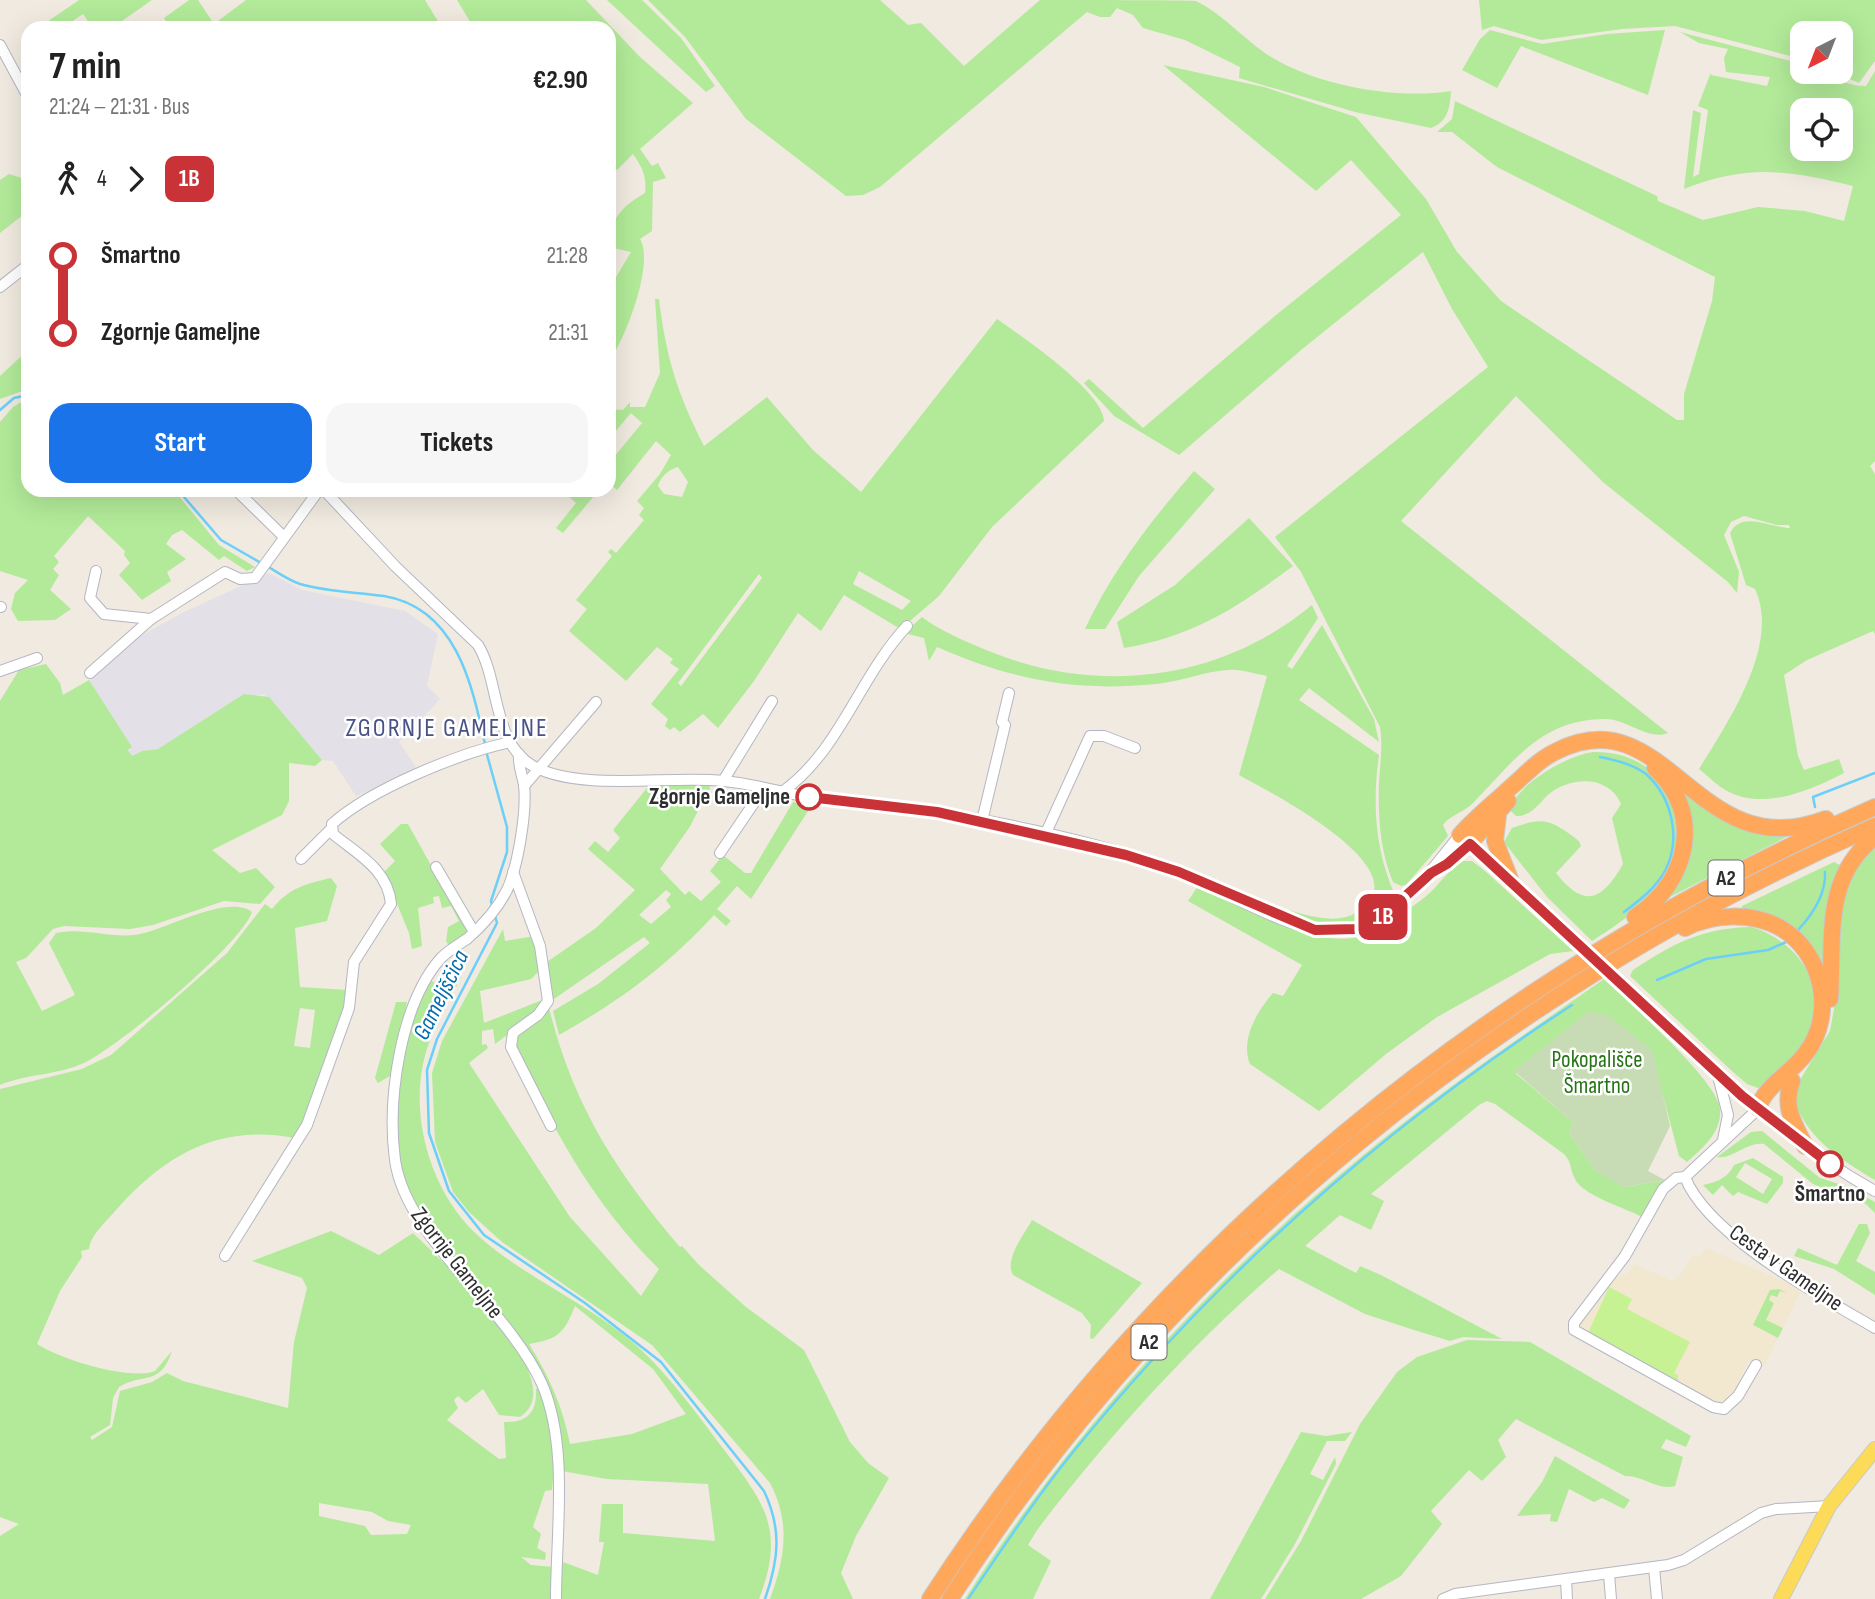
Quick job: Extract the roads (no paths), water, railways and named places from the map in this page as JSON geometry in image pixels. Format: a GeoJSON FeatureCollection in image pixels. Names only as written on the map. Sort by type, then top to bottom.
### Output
{"type":"FeatureCollection","features":[{"type":"Feature","properties":{"kind":"highway"},"geometry":{"type":"LineString","coordinates":[[1465,839],[1544,759],[1565,747],[1591,741],[1617,742],[1644,752],[1715,807],[1758,827],[1792,829],[1854,807],[1875,806]]}},
{"type":"Feature","properties":{"kind":"highway"},"geometry":{"type":"LineString","coordinates":[[1465,839],[1499,812],[1549,765],[1575,751],[1611,748],[1638,757],[1656,769],[1674,792],[1681,810],[1686,840],[1675,877],[1651,906],[1606,936],[1582,959]]}},
{"type":"Feature","properties":{"kind":"highway","name":"A2"},"geometry":{"type":"LineString","coordinates":[[930,1599],[989,1512],[1068,1410],[1153,1313],[1224,1240],[1316,1155],[1408,1080],[1480,1027],[1582,959],[1746,867],[1875,806]]}},
{"type":"Feature","properties":{"kind":"highway"},"geometry":{"type":"LineString","coordinates":[[1499,812],[1494,829],[1495,841],[1510,879]]}},
{"type":"Feature","properties":{"kind":"highway","name":"A2"},"geometry":{"type":"LineString","coordinates":[[950,1599],[1014,1506],[1091,1409],[1159,1331],[1250,1238],[1347,1151],[1428,1086],[1533,1011],[1650,938],[1743,888],[1875,825]]}},
{"type":"Feature","properties":{"kind":"highway"},"geometry":{"type":"LineString","coordinates":[[1758,1109],[1773,1102],[1792,1082],[1815,1053],[1826,1031],[1830,991],[1831,924],[1836,892],[1853,860],[1875,837]]}},
{"type":"Feature","properties":{"kind":"highway"},"geometry":{"type":"LineString","coordinates":[[1650,938],[1671,936],[1713,918],[1751,918],[1783,930],[1812,961],[1822,991],[1818,1031],[1808,1051],[1764,1094],[1758,1109]]}},
{"type":"Feature","properties":{"kind":"highway"},"geometry":{"type":"LineString","coordinates":[[1792,1082],[1787,1093],[1788,1109],[1805,1146]]}},
{"type":"Feature","properties":{"kind":"main road"},"geometry":{"type":"LineString","coordinates":[[1781,1599],[1829,1506],[1875,1450]]}},
{"type":"Feature","properties":{"kind":"street"},"geometry":{"type":"LineString","coordinates":[[0,46],[21,81]]}},
{"type":"Feature","properties":{"kind":"street"},"geometry":{"type":"LineString","coordinates":[[0,70],[10,64]]}},
{"type":"Feature","properties":{"kind":"street"},"geometry":{"type":"LineString","coordinates":[[0,287],[21,270]]}},
{"type":"Feature","properties":{"kind":"street"},"geometry":{"type":"LineString","coordinates":[[243,497],[284,537]]}},
{"type":"Feature","properties":{"kind":"street"},"geometry":{"type":"LineString","coordinates":[[90,673],[151,619],[225,572],[248,580],[260,572],[313,497]]}},
{"type":"Feature","properties":{"kind":"street","name":"Zgornje Gameljne"},"geometry":{"type":"LineString","coordinates":[[331,497],[396,566],[478,645],[486,660],[511,742],[519,754],[540,769],[593,779],[723,781],[982,821],[1163,866],[1315,930],[1356,929],[1377,922],[1465,839]]}},
{"type":"Feature","properties":{"kind":"street"},"geometry":{"type":"LineString","coordinates":[[96,571],[90,598],[104,614],[151,619]]}},
{"type":"Feature","properties":{"kind":"street"},"geometry":{"type":"LineString","coordinates":[[782,792],[809,769],[841,727],[873,668],[907,626]]}},
{"type":"Feature","properties":{"kind":"street"},"geometry":{"type":"LineString","coordinates":[[0,671],[37,658]]}},
{"type":"Feature","properties":{"kind":"street"},"geometry":{"type":"LineString","coordinates":[[982,821],[997,770],[1005,725],[1002,722],[1009,693]]}},
{"type":"Feature","properties":{"kind":"street"},"geometry":{"type":"LineString","coordinates":[[723,781],[772,701]]}},
{"type":"Feature","properties":{"kind":"street"},"geometry":{"type":"LineString","coordinates":[[524,786],[596,702]]}},
{"type":"Feature","properties":{"kind":"street"},"geometry":{"type":"LineString","coordinates":[[1045,835],[1090,736],[1104,736],[1135,748]]}},
{"type":"Feature","properties":{"kind":"street"},"geometry":{"type":"LineString","coordinates":[[301,859],[354,807],[467,752],[511,742]]}},
{"type":"Feature","properties":{"kind":"street","name":"Zgornje Gameljne"},"geometry":{"type":"LineString","coordinates":[[519,754],[518,765],[524,786],[513,872],[499,902],[487,919],[435,965],[417,995],[400,1060],[394,1104],[395,1159],[406,1197],[417,1217],[512,1333],[541,1381],[555,1417],[559,1470],[556,1599]]}},
{"type":"Feature","properties":{"kind":"street"},"geometry":{"type":"LineString","coordinates":[[720,853],[741,827],[764,788]]}},
{"type":"Feature","properties":{"kind":"street"},"geometry":{"type":"LineString","coordinates":[[225,1256],[307,1125],[351,1001],[354,962],[391,904],[379,872],[331,829]]}},
{"type":"Feature","properties":{"kind":"street"},"geometry":{"type":"LineString","coordinates":[[1465,839],[1758,1109],[1805,1146],[1875,1191]]}},
{"type":"Feature","properties":{"kind":"street"},"geometry":{"type":"LineString","coordinates":[[436,867],[474,932]]}},
{"type":"Feature","properties":{"kind":"street","name":"Zgornje Gameljne"},"geometry":{"type":"LineString","coordinates":[[513,872],[540,946],[548,1001],[538,1015],[510,1037],[551,1126]]}},
{"type":"Feature","properties":{"kind":"street"},"geometry":{"type":"LineString","coordinates":[[1717,1072],[1728,1115],[1723,1140]]}},
{"type":"Feature","properties":{"kind":"street"},"geometry":{"type":"LineString","coordinates":[[1756,1365],[1738,1396],[1724,1409],[1713,1407],[1574,1330],[1574,1323],[1625,1256],[1664,1189],[1676,1178],[1685,1177],[1758,1109]]}},
{"type":"Feature","properties":{"kind":"street","name":"Cesta v Gameljne"},"geometry":{"type":"LineString","coordinates":[[1685,1177],[1707,1209],[1751,1250],[1875,1328]]}},
{"type":"Feature","properties":{"kind":"street"},"geometry":{"type":"LineString","coordinates":[[1443,1599],[1455,1594],[1654,1568],[1684,1560],[1761,1513],[1776,1508],[1829,1506]]}},
{"type":"Feature","properties":{"kind":"street"},"geometry":{"type":"LineString","coordinates":[[1654,1568],[1657,1599]]}},
{"type":"Feature","properties":{"kind":"street"},"geometry":{"type":"LineString","coordinates":[[1609,1574],[1611,1599]]}},
{"type":"Feature","properties":{"kind":"street"},"geometry":{"type":"LineString","coordinates":[[1566,1579],[1567,1599]]}},
{"type":"Feature","properties":{"kind":"street"},"geometry":{"type":"LineString","coordinates":[[1525,1586],[1526,1599]]}},
{"type":"Feature","properties":{"kind":"waterway","name":"Gameljščica"},"geometry":{"type":"LineString","coordinates":[[0,410],[14,398],[21,396]]}},
{"type":"Feature","properties":{"kind":"waterway","name":"Gameljščica"},"geometry":{"type":"LineString","coordinates":[[184,497],[221,540],[261,563]]}},
{"type":"Feature","properties":{"kind":"waterway","name":"Gameljščica"},"geometry":{"type":"LineString","coordinates":[[267,566],[300,584],[384,596],[408,603],[428,616],[444,632],[457,652],[474,697],[485,744]]}},
{"type":"Feature","properties":{"kind":"waterway","name":"Gameljščica"},"geometry":{"type":"LineString","coordinates":[[486,751],[507,827],[507,852],[491,901],[492,906]]}},
{"type":"Feature","properties":{"kind":"waterway"},"geometry":{"type":"LineString","coordinates":[[1600,757],[1630,765],[1646,774],[1662,794],[1671,818],[1673,844],[1666,869],[1653,887],[1624,912]]}},
{"type":"Feature","properties":{"kind":"waterway"},"geometry":{"type":"LineString","coordinates":[[1815,807],[1813,797],[1875,773]]}},
{"type":"Feature","properties":{"kind":"waterway"},"geometry":{"type":"LineString","coordinates":[[1798,930],[1817,903],[1825,872]]}},
{"type":"Feature","properties":{"kind":"waterway","name":"Gameljščica"},"geometry":{"type":"LineString","coordinates":[[495,916],[497,923],[437,1039],[427,1070],[429,1133],[449,1191],[484,1235],[585,1303],[661,1362],[764,1491],[776,1531],[776,1557],[765,1599]]}},
{"type":"Feature","properties":{"kind":"waterway"},"geometry":{"type":"LineString","coordinates":[[1657,980],[1706,959],[1768,950],[1786,942]]}},
{"type":"Feature","properties":{"kind":"waterway"},"geometry":{"type":"LineString","coordinates":[[968,1599],[1073,1452],[1127,1388],[1243,1266],[1368,1154],[1502,1052],[1572,1005]]}},
{"type":"Feature","properties":{"kind":"place","name":"Zgornje Gameljne"},"geometry":{"type":"Point","coordinates":[809,797]}},
{"type":"Feature","properties":{"kind":"place","name":"Šmartno"},"geometry":{"type":"Point","coordinates":[1830,1164]}},
{"type":"Feature","properties":{"kind":"district","name":"ZGORNJE GAMELJNE"},"geometry":{"type":"Point","coordinates":[447,728]}},
{"type":"Feature","properties":{"kind":"park label","name":"Pokopališče Šmartno"},"geometry":{"type":"Point","coordinates":[1597,1073]}}]}
